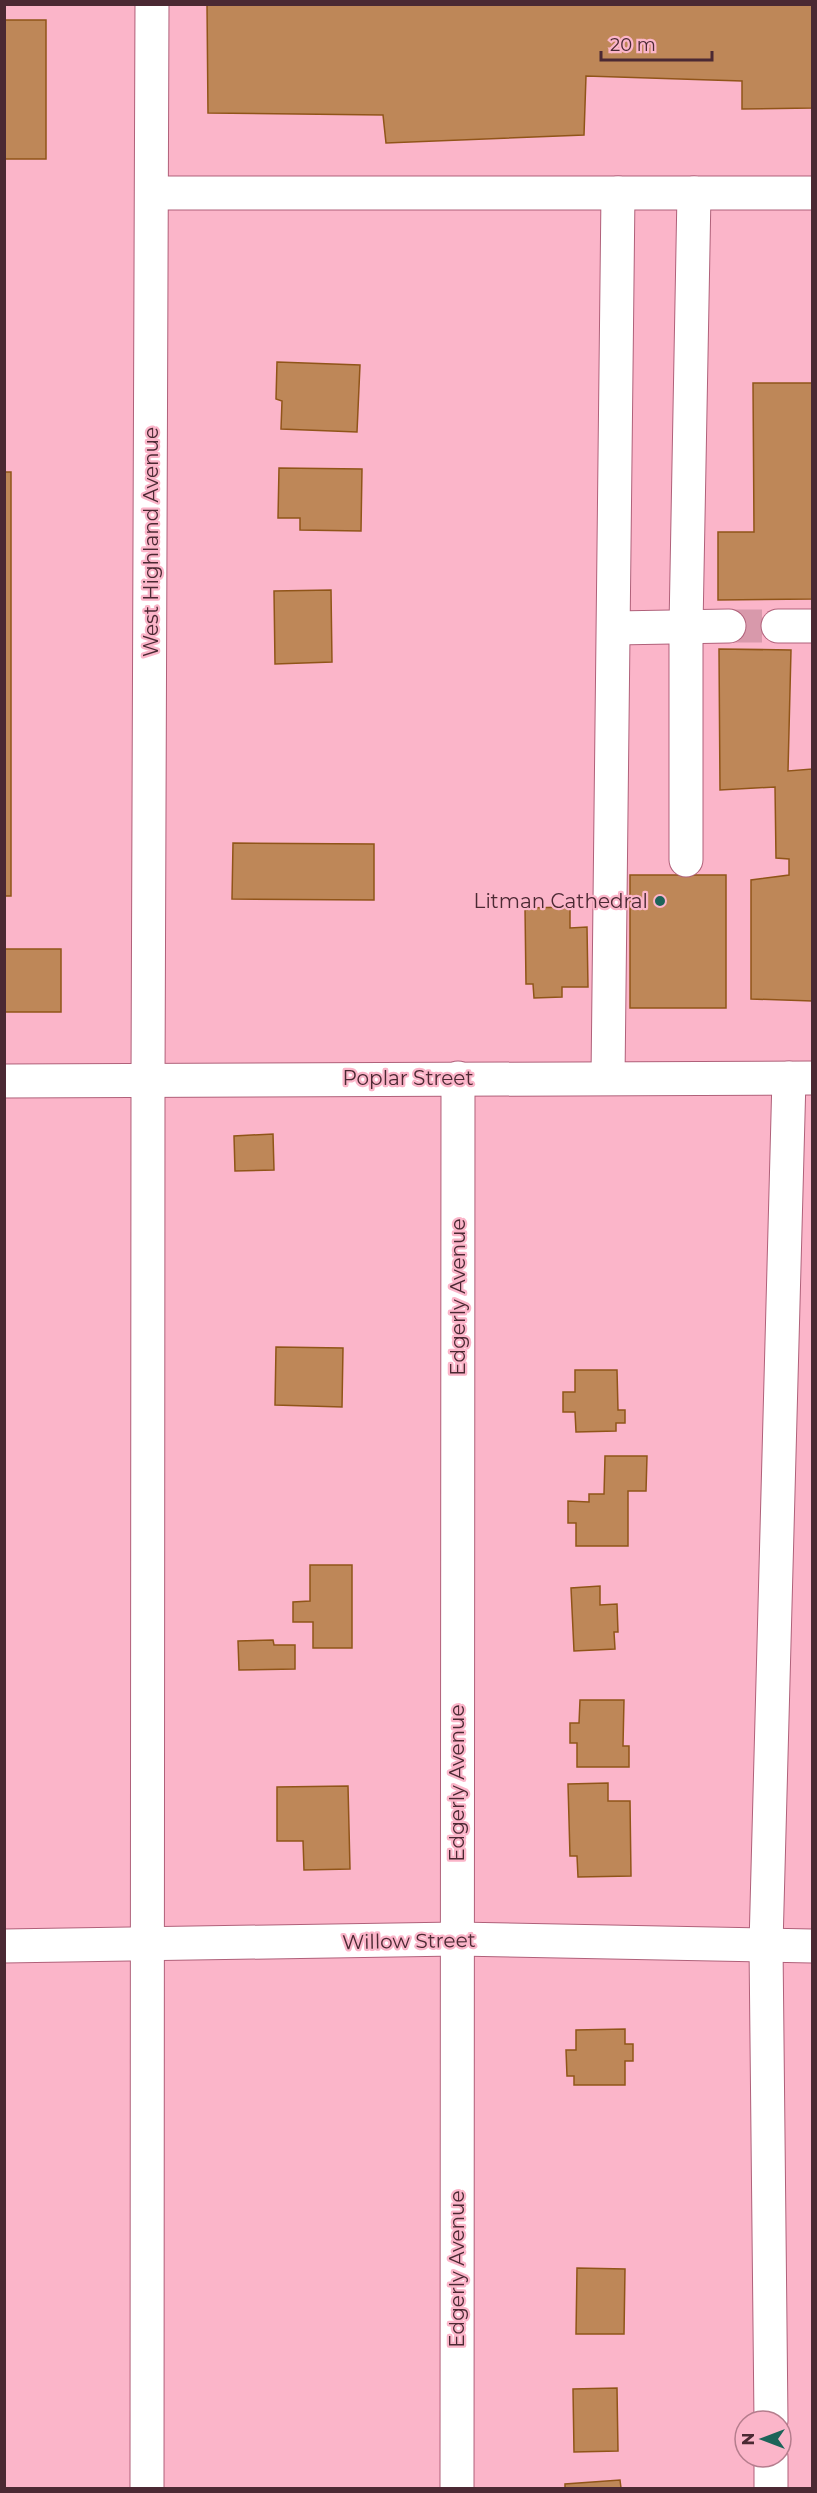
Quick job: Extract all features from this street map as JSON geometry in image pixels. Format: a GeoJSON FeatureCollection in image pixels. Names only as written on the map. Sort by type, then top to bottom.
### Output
{"type":"FeatureCollection","features":[{"type":"Feature","properties":{"kind":"street","name":"West Highland Avenue"},"geometry":{"type":"LineString","coordinates":[[147,2488],[148,1079],[152,4]]}},
{"type":"Feature","properties":{"kind":"street"},"geometry":{"type":"LineString","coordinates":[[152,193],[813,193]]}},
{"type":"Feature","properties":{"kind":"street"},"geometry":{"type":"LineString","coordinates":[[608,1078],[615,628],[618,193]]}},
{"type":"Feature","properties":{"kind":"street"},"geometry":{"type":"LineString","coordinates":[[686,860],[686,627],[694,193]]}},
{"type":"Feature","properties":{"kind":"street"},"geometry":{"type":"LineString","coordinates":[[615,628],[729,626]]}},
{"type":"Feature","properties":{"kind":"street"},"geometry":{"type":"LineString","coordinates":[[778,626],[813,626]]}},
{"type":"Feature","properties":{"kind":"street","name":"Edgerly Avenue"},"geometry":{"type":"LineString","coordinates":[[457,2488],[458,1078]]}},
{"type":"Feature","properties":{"kind":"street"},"geometry":{"type":"LineString","coordinates":[[771,2409],[766,1945],[801,1078]]}},
{"type":"Feature","properties":{"kind":"street","name":"Poplar Street"},"geometry":{"type":"LineString","coordinates":[[4,1081],[801,1078]]}},
{"type":"Feature","properties":{"kind":"street","name":"Willow Street"},"geometry":{"type":"LineString","coordinates":[[4,1946],[457,1940],[813,1946]]}},
{"type":"Feature","properties":{"kind":"street"},"geometry":{"type":"LineString","coordinates":[[771,2469],[771,2488]]}},
{"type":"Feature","properties":{"kind":"building"},"geometry":{"type":"Polygon","coordinates":[[[207,4],[812,4],[812,108],[742,109],[742,81],[586,76],[584,135],[386,143],[383,115],[208,113],[207,4]]]}},
{"type":"Feature","properties":{"kind":"building"},"geometry":{"type":"Polygon","coordinates":[[[4,20],[46,20],[46,159],[4,159],[4,20]]]}},
{"type":"Feature","properties":{"kind":"building"},"geometry":{"type":"Polygon","coordinates":[[[277,362],[360,365],[357,432],[281,429],[282,401],[276,399],[277,362]]]}},
{"type":"Feature","properties":{"kind":"building"},"geometry":{"type":"Polygon","coordinates":[[[753,383],[812,383],[812,599],[718,600],[718,532],[754,532],[753,383]]]}},
{"type":"Feature","properties":{"kind":"building"},"geometry":{"type":"Polygon","coordinates":[[[279,468],[362,469],[361,531],[300,530],[300,518],[278,518],[279,468]]]}},
{"type":"Feature","properties":{"kind":"building"},"geometry":{"type":"Polygon","coordinates":[[[4,472],[11,472],[11,896],[4,896],[4,472]]]}},
{"type":"Feature","properties":{"kind":"building"},"geometry":{"type":"Polygon","coordinates":[[[331,590],[332,662],[275,664],[274,591],[331,590]]]}},
{"type":"Feature","properties":{"kind":"building"},"geometry":{"type":"Polygon","coordinates":[[[719,649],[791,650],[788,771],[812,769],[812,1001],[751,999],[751,880],[789,875],[789,859],[776,858],[775,787],[720,790],[719,649]]]}},
{"type":"Feature","properties":{"kind":"building"},"geometry":{"type":"Polygon","coordinates":[[[233,843],[374,844],[374,900],[232,899],[233,843]]]}},
{"type":"Feature","properties":{"kind":"building"},"geometry":{"type":"Polygon","coordinates":[[[630,875],[726,875],[726,1008],[630,1008],[630,875]]]}},
{"type":"Feature","properties":{"kind":"building"},"geometry":{"type":"Polygon","coordinates":[[[570,907],[570,928],[587,927],[588,987],[562,987],[562,997],[534,998],[533,984],[526,984],[525,908],[570,907]]]}},
{"type":"Feature","properties":{"kind":"building"},"geometry":{"type":"Polygon","coordinates":[[[4,949],[61,949],[61,1012],[4,1012],[4,949]]]}},
{"type":"Feature","properties":{"kind":"building"},"geometry":{"type":"Polygon","coordinates":[[[273,1134],[274,1170],[235,1171],[234,1136],[273,1134]]]}},
{"type":"Feature","properties":{"kind":"building"},"geometry":{"type":"Polygon","coordinates":[[[276,1347],[343,1348],[342,1407],[275,1405],[276,1347]]]}},
{"type":"Feature","properties":{"kind":"building"},"geometry":{"type":"Polygon","coordinates":[[[575,1370],[617,1370],[618,1410],[625,1410],[625,1423],[616,1423],[616,1431],[576,1432],[575,1412],[563,1412],[563,1392],[575,1392],[575,1370]]]}},
{"type":"Feature","properties":{"kind":"building"},"geometry":{"type":"Polygon","coordinates":[[[605,1456],[647,1456],[646,1491],[628,1491],[628,1546],[576,1546],[576,1523],[568,1523],[568,1501],[589,1502],[589,1494],[604,1494],[605,1456]]]}},
{"type":"Feature","properties":{"kind":"building"},"geometry":{"type":"Polygon","coordinates":[[[310,1565],[352,1565],[352,1648],[313,1648],[313,1622],[293,1622],[293,1602],[310,1601],[310,1565]]]}},
{"type":"Feature","properties":{"kind":"building"},"geometry":{"type":"Polygon","coordinates":[[[600,1586],[600,1605],[617,1604],[618,1632],[614,1632],[615,1649],[574,1651],[571,1588],[600,1586]]]}},
{"type":"Feature","properties":{"kind":"building"},"geometry":{"type":"Polygon","coordinates":[[[273,1640],[274,1645],[295,1645],[295,1669],[239,1670],[238,1641],[273,1640]]]}},
{"type":"Feature","properties":{"kind":"building"},"geometry":{"type":"Polygon","coordinates":[[[580,1700],[624,1700],[623,1746],[629,1746],[629,1767],[577,1767],[577,1743],[570,1743],[570,1723],[579,1723],[580,1700]]]}},
{"type":"Feature","properties":{"kind":"building"},"geometry":{"type":"Polygon","coordinates":[[[608,1783],[608,1801],[630,1801],[631,1876],[578,1877],[577,1856],[570,1856],[568,1784],[608,1783]]]}},
{"type":"Feature","properties":{"kind":"building"},"geometry":{"type":"Polygon","coordinates":[[[348,1786],[350,1869],[304,1870],[303,1841],[277,1841],[277,1787],[348,1786]]]}},
{"type":"Feature","properties":{"kind":"building"},"geometry":{"type":"Polygon","coordinates":[[[625,2029],[625,2044],[633,2044],[633,2061],[625,2061],[625,2085],[574,2085],[574,2076],[567,2076],[566,2050],[576,2050],[576,2030],[625,2029]]]}},
{"type":"Feature","properties":{"kind":"building"},"geometry":{"type":"Polygon","coordinates":[[[577,2268],[625,2269],[624,2334],[576,2334],[577,2268]]]}},
{"type":"Feature","properties":{"kind":"building"},"geometry":{"type":"Polygon","coordinates":[[[617,2388],[618,2451],[574,2452],[573,2389],[617,2388]]]}},
{"type":"Feature","properties":{"kind":"building"},"geometry":{"type":"Polygon","coordinates":[[[620,2480],[621,2488],[565,2488],[565,2484],[620,2480]]]}},
{"type":"Feature","properties":{"kind":"tunnel"},"geometry":{"type":"LineString","coordinates":[[729,626],[778,626]]}},
{"type":"Feature","properties":{"kind":"place","name":"Litman Cathedral"},"geometry":{"type":"Point","coordinates":[660,901]}}]}
